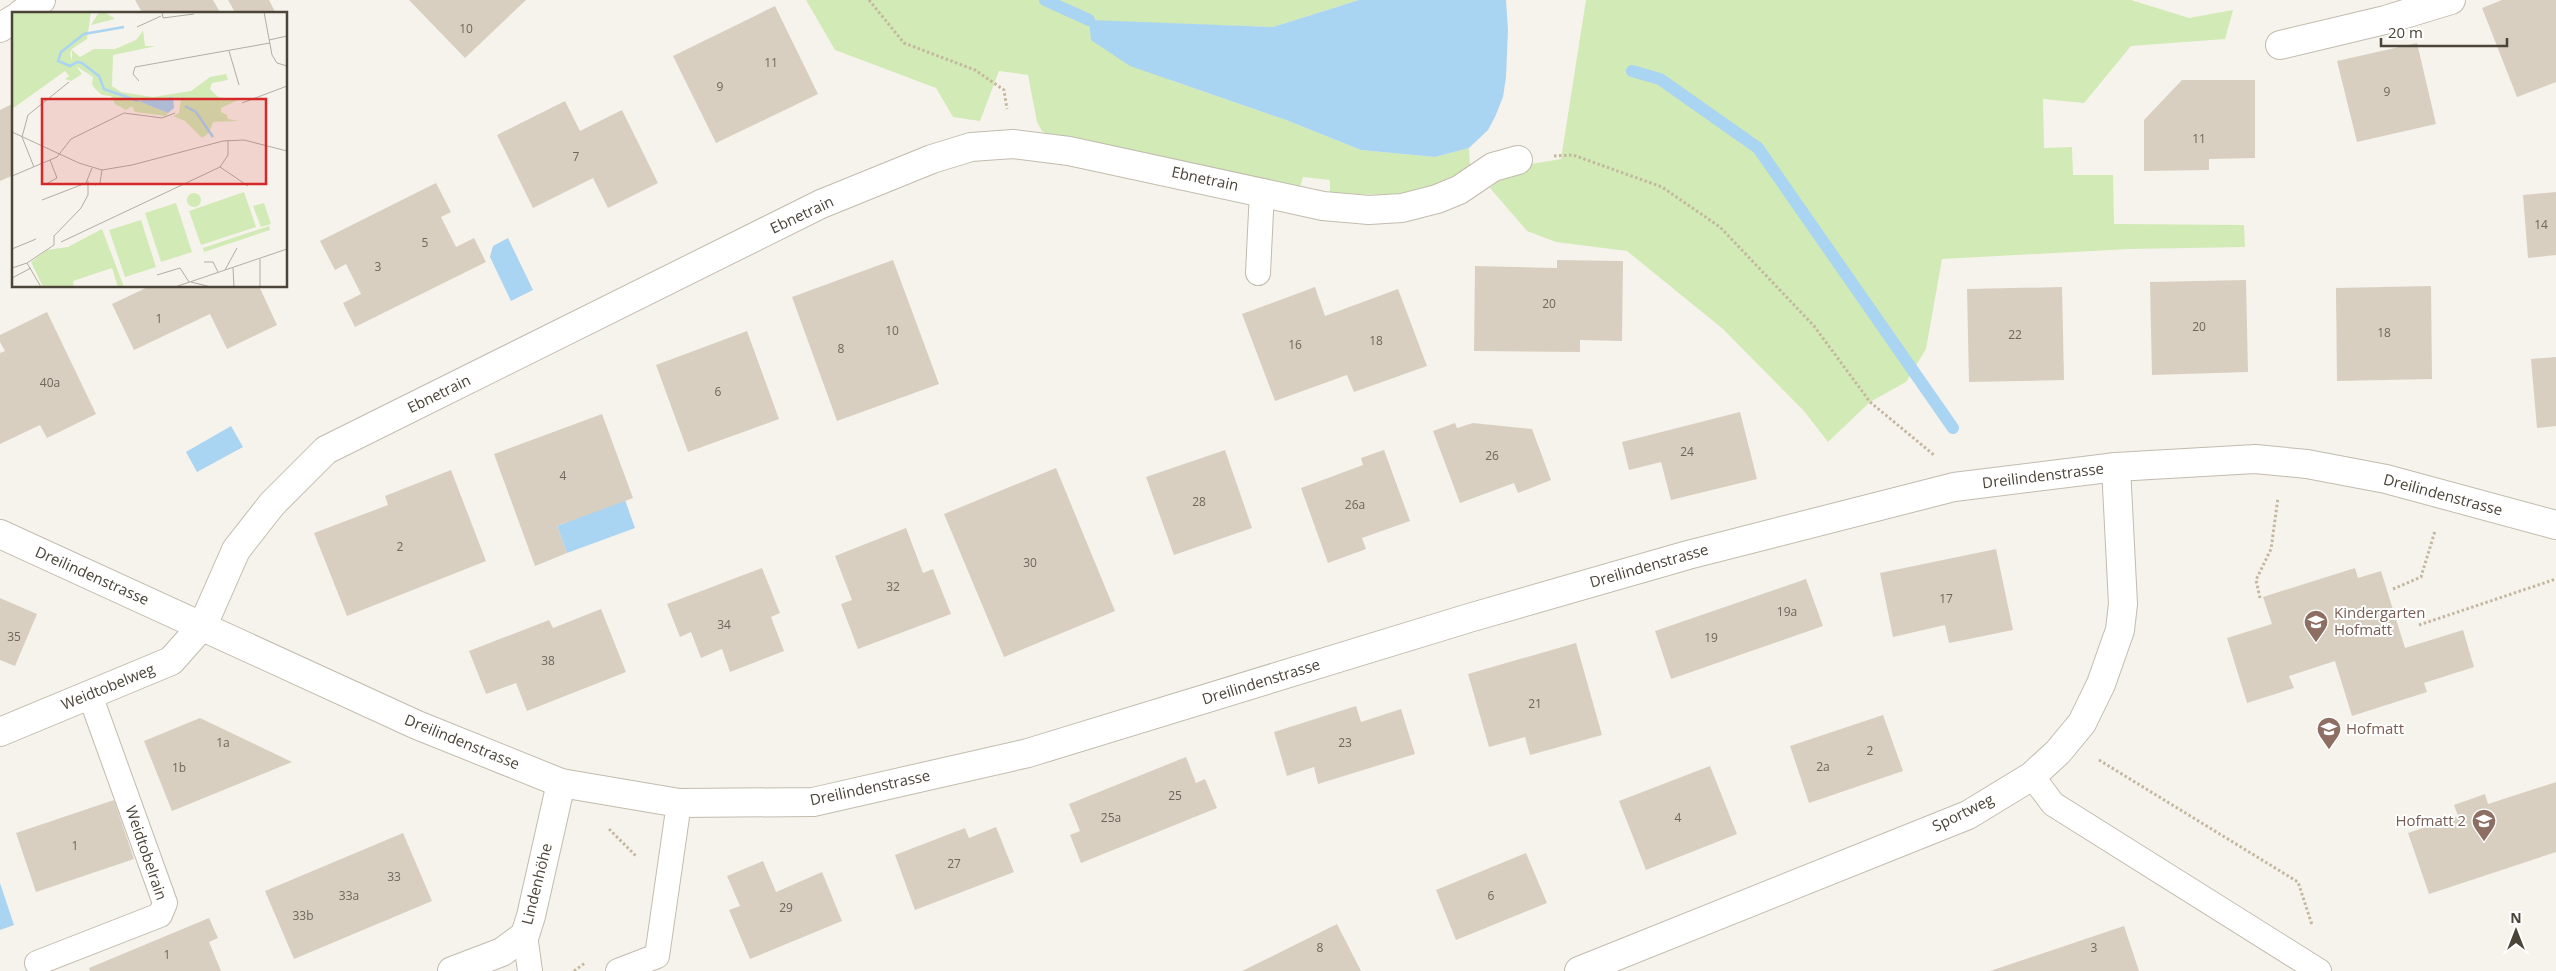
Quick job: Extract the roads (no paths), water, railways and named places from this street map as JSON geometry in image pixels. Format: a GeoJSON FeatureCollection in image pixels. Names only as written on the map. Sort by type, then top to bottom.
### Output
{"type":"FeatureCollection","features":[{"type":"Feature","properties":{"kind":"street"},"geometry":{"type":"LineString","coordinates":[[24,12],[41,0]]}},
{"type":"Feature","properties":{"kind":"street"},"geometry":{"type":"LineString","coordinates":[[2280,45],[2385,20],[2451,0]]}},
{"type":"Feature","properties":{"kind":"street"},"geometry":{"type":"LineString","coordinates":[[0,28],[12,20]]}},
{"type":"Feature","properties":{"kind":"street","name":"Ebnetrain"},"geometry":{"type":"LineString","coordinates":[[203,625],[236,550],[272,504],[326,450],[821,204],[932,159],[971,147],[1013,144],[1068,151],[1262,191],[1323,206],[1369,210],[1402,208],[1437,199],[1459,190],[1493,167],[1518,160]]}},
{"type":"Feature","properties":{"kind":"street","name":"Dreilindenstrasse"},"geometry":{"type":"LineString","coordinates":[[0,534],[203,625],[417,725],[561,783],[679,803],[813,802],[1028,753],[1469,618],[1688,555],[1954,487],[2116,467],[2255,459],[2307,464],[2386,479],[2556,525]]}},
{"type":"Feature","properties":{"kind":"street","name":"Sportweg"},"geometry":{"type":"LineString","coordinates":[[1579,971],[1968,815],[2032,776],[2058,752],[2082,723],[2101,684],[2120,630],[2123,604],[2116,467]]}},
{"type":"Feature","properties":{"kind":"street","name":"Weidtobelweg"},"geometry":{"type":"LineString","coordinates":[[0,732],[171,661],[203,625]]}},
{"type":"Feature","properties":{"kind":"street","name":"Lindenhöhe"},"geometry":{"type":"LineString","coordinates":[[452,971],[502,952],[525,935],[561,783]]}},
{"type":"Feature","properties":{"kind":"lane"},"geometry":{"type":"LineString","coordinates":[[1258,273],[1262,191]]}},
{"type":"Feature","properties":{"kind":"lane","name":"Weidtobelrain"},"geometry":{"type":"LineString","coordinates":[[37,963],[160,915],[165,903],[90,695]]}},
{"type":"Feature","properties":{"kind":"lane"},"geometry":{"type":"LineString","coordinates":[[2032,776],[2053,804],[2319,971]]}},
{"type":"Feature","properties":{"kind":"lane"},"geometry":{"type":"LineString","coordinates":[[618,971],[657,956],[679,803]]}},
{"type":"Feature","properties":{"kind":"lane"},"geometry":{"type":"LineString","coordinates":[[525,935],[530,971]]}},
{"type":"Feature","properties":{"kind":"water"},"geometry":{"type":"Polygon","coordinates":[[[1359,0],[1506,0],[1508,30],[1506,77],[1503,97],[1488,130],[1469,148],[1435,157],[1361,150],[1286,120],[1130,66],[1091,40],[1089,20],[1273,27],[1359,0]]]}},
{"type":"Feature","properties":{"kind":"water"},"geometry":{"type":"Polygon","coordinates":[[[508,238],[533,290],[511,301],[490,257],[493,246],[508,238]]]}},
{"type":"Feature","properties":{"kind":"water"},"geometry":{"type":"Polygon","coordinates":[[[231,426],[243,447],[197,472],[186,452],[231,426]]]}},
{"type":"Feature","properties":{"kind":"water"},"geometry":{"type":"Polygon","coordinates":[[[625,500],[635,528],[567,553],[557,526],[625,500]]]}},
{"type":"Feature","properties":{"kind":"water"},"geometry":{"type":"Polygon","coordinates":[[[0,883],[14,925],[0,930],[0,883]]]}},
{"type":"Feature","properties":{"kind":"waterway"},"geometry":{"type":"LineString","coordinates":[[1045,0],[1089,20]]}},
{"type":"Feature","properties":{"kind":"waterway"},"geometry":{"type":"LineString","coordinates":[[1632,71],[1660,79],[1758,148],[1953,428]]}},
{"type":"Feature","properties":{"kind":"place","name":"Kindergarten Hofmatt"},"geometry":{"type":"Point","coordinates":[2316,643]}},
{"type":"Feature","properties":{"kind":"place","name":"Hofmatt"},"geometry":{"type":"Point","coordinates":[2329,750]}},
{"type":"Feature","properties":{"kind":"place","name":"Hofmatt 2"},"geometry":{"type":"Point","coordinates":[2484,842]}}]}
